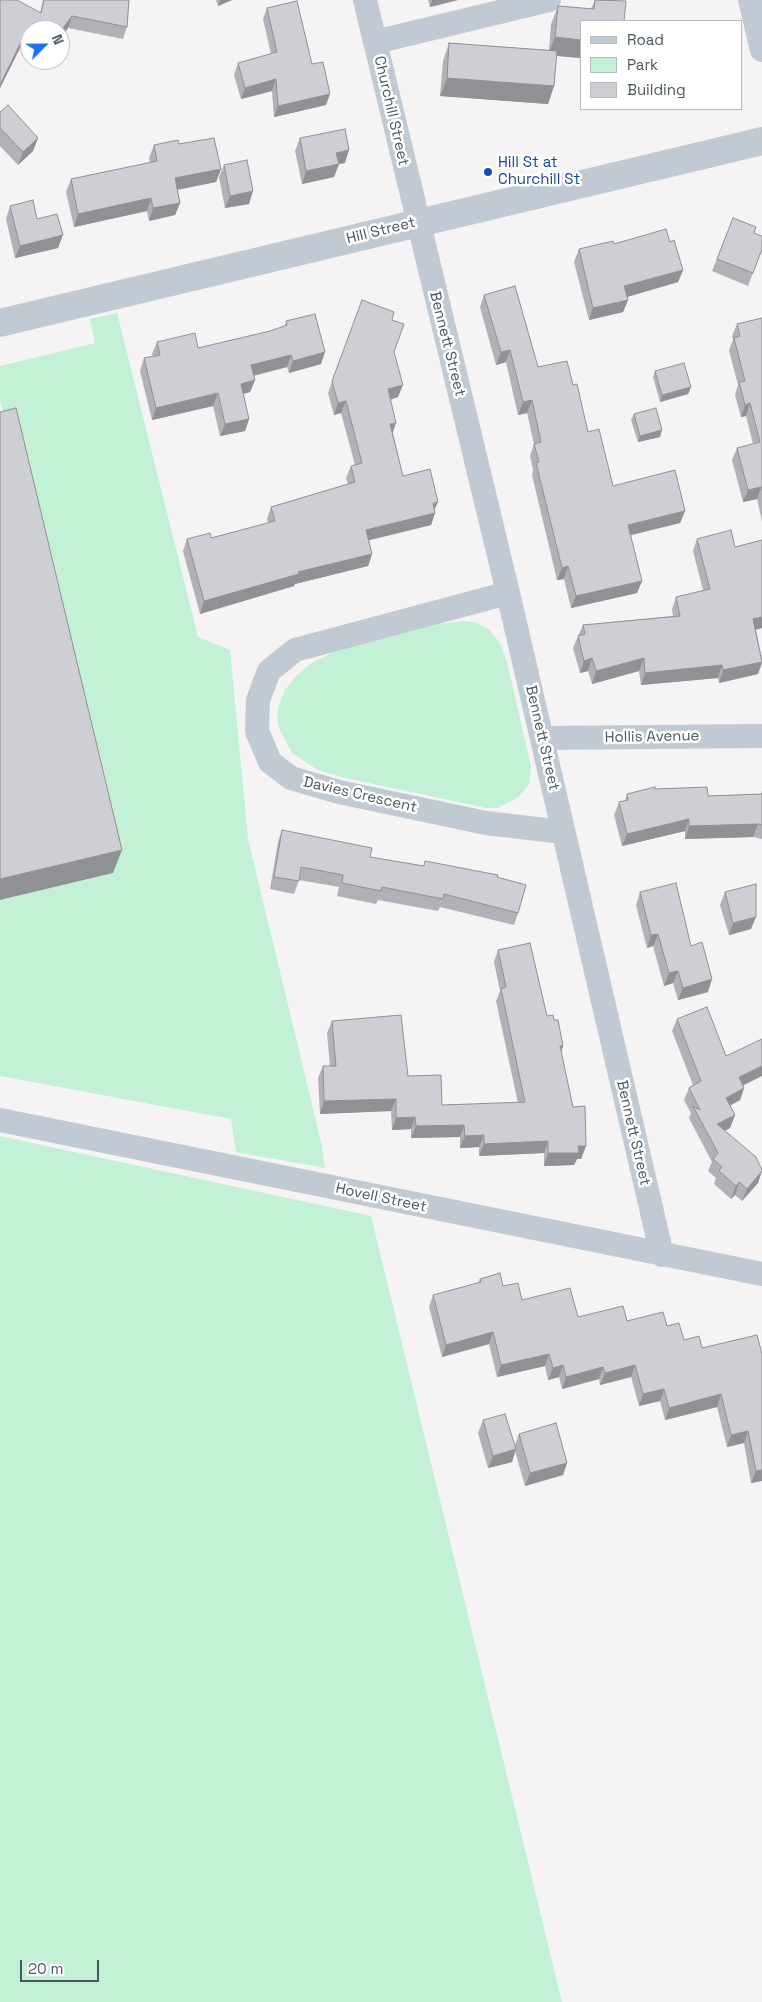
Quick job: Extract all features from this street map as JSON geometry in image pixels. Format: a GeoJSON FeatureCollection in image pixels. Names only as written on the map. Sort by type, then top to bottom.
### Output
{"type":"FeatureCollection","features":[{"type":"Feature","properties":{"kind":"street","name":"Churchill Street"},"geometry":{"type":"LineString","coordinates":[[365,0],[417,222]]}},
{"type":"Feature","properties":{"kind":"street"},"geometry":{"type":"LineString","coordinates":[[375,42],[549,0]]}},
{"type":"Feature","properties":{"kind":"street"},"geometry":{"type":"LineString","coordinates":[[750,0],[762,50]]}},
{"type":"Feature","properties":{"kind":"street","name":"Hill Street"},"geometry":{"type":"LineString","coordinates":[[0,322],[762,141]]}},
{"type":"Feature","properties":{"kind":"street","name":"Bennett Street"},"geometry":{"type":"LineString","coordinates":[[417,222],[508,593],[662,1255]]}},
{"type":"Feature","properties":{"kind":"street","name":"Davies Crescent"},"geometry":{"type":"LineString","coordinates":[[508,593],[296,650],[268,671],[258,700],[257,731],[270,762],[291,778],[339,792],[486,823],[563,832]]}},
{"type":"Feature","properties":{"kind":"street","name":"Hollis Avenue"},"geometry":{"type":"LineString","coordinates":[[542,738],[762,736]]}},
{"type":"Feature","properties":{"kind":"street","name":"Hovell Street"},"geometry":{"type":"LineString","coordinates":[[0,1120],[762,1274]]}},
{"type":"Feature","properties":{"kind":"green space"},"geometry":{"type":"Polygon","coordinates":[[[117,313],[198,637],[230,650],[248,839],[322,1146],[325,1168],[236,1152],[231,1119],[0,1076],[0,900],[113,873],[0,401],[0,366],[95,343],[90,319],[117,313]]]}},
{"type":"Feature","properties":{"kind":"green space"},"geometry":{"type":"Polygon","coordinates":[[[462,621],[474,622],[489,629],[500,643],[507,662],[531,766],[529,784],[519,797],[497,808],[486,808],[345,778],[318,770],[292,753],[279,728],[277,718],[279,705],[285,690],[295,677],[310,664],[335,651],[439,624],[462,621]]]}},
{"type":"Feature","properties":{"kind":"green space"},"geometry":{"type":"Polygon","coordinates":[[[0,1136],[371,1216],[562,2002],[0,2002],[0,1136]]]}},
{"type":"Feature","properties":{"kind":"building"},"geometry":{"type":"Polygon","coordinates":[[[0,0],[17,0],[41,13],[44,0],[129,0],[127,27],[72,16],[69,20],[20,20],[20,44],[0,85],[0,0]]]}},
{"type":"Feature","properties":{"kind":"building"},"geometry":{"type":"Polygon","coordinates":[[[595,0],[626,1],[624,20],[580,20],[580,40],[555,37],[558,6],[594,9],[595,0]]]}},
{"type":"Feature","properties":{"kind":"building"},"geometry":{"type":"Polygon","coordinates":[[[297,1],[312,64],[323,62],[330,94],[278,106],[276,79],[245,88],[238,63],[277,52],[267,8],[297,1]]]}},
{"type":"Feature","properties":{"kind":"building"},"geometry":{"type":"Polygon","coordinates":[[[449,43],[557,51],[554,86],[447,78],[449,43]]]}},
{"type":"Feature","properties":{"kind":"building"},"geometry":{"type":"Polygon","coordinates":[[[8,105],[38,138],[23,152],[0,128],[0,112],[8,105]]]}},
{"type":"Feature","properties":{"kind":"building"},"geometry":{"type":"Polygon","coordinates":[[[345,129],[349,150],[336,153],[339,164],[306,171],[300,138],[345,129]]]}},
{"type":"Feature","properties":{"kind":"building"},"geometry":{"type":"Polygon","coordinates":[[[214,138],[221,169],[175,178],[180,203],[153,208],[151,198],[78,214],[71,179],[157,161],[154,145],[178,140],[179,144],[214,138]]]}},
{"type":"Feature","properties":{"kind":"building"},"geometry":{"type":"Polygon","coordinates":[[[247,160],[253,191],[230,196],[224,165],[247,160]]]}},
{"type":"Feature","properties":{"kind":"building"},"geometry":{"type":"Polygon","coordinates":[[[33,200],[37,219],[57,214],[63,235],[20,246],[10,206],[33,200]]]}},
{"type":"Feature","properties":{"kind":"building"},"geometry":{"type":"Polygon","coordinates":[[[733,218],[756,227],[754,233],[762,236],[762,249],[753,273],[717,259],[733,218]]]}},
{"type":"Feature","properties":{"kind":"building"},"geometry":{"type":"Polygon","coordinates":[[[666,229],[670,242],[674,240],[683,270],[624,286],[628,300],[593,308],[579,249],[613,241],[614,244],[666,229]]]}},
{"type":"Feature","properties":{"kind":"building"},"geometry":{"type":"Polygon","coordinates":[[[515,286],[538,367],[567,361],[573,385],[577,384],[588,432],[599,429],[613,486],[675,470],[685,511],[628,525],[642,581],[576,596],[568,566],[562,568],[536,463],[539,462],[534,444],[541,442],[532,400],[523,402],[510,350],[501,352],[484,295],[515,286]]]}},
{"type":"Feature","properties":{"kind":"building"},"geometry":{"type":"Polygon","coordinates":[[[362,300],[394,312],[392,320],[404,324],[394,352],[403,385],[388,389],[396,423],[390,424],[403,476],[430,469],[438,502],[433,503],[435,513],[366,530],[372,554],[298,572],[299,574],[204,601],[187,539],[210,533],[211,538],[275,521],[271,507],[355,482],[351,466],[362,463],[346,401],[338,403],[332,381],[362,300]]]}},
{"type":"Feature","properties":{"kind":"building"},"geometry":{"type":"Polygon","coordinates":[[[315,314],[325,352],[293,361],[291,355],[251,365],[255,380],[241,384],[249,419],[225,424],[218,393],[156,408],[144,358],[160,355],[157,342],[195,333],[198,348],[270,331],[287,325],[286,321],[315,314]]]}},
{"type":"Feature","properties":{"kind":"building"},"geometry":{"type":"Polygon","coordinates":[[[762,318],[762,491],[761,487],[748,490],[737,448],[760,442],[750,403],[745,405],[739,382],[745,381],[734,338],[740,336],[737,324],[762,318]]]}},
{"type":"Feature","properties":{"kind":"building"},"geometry":{"type":"Polygon","coordinates":[[[684,363],[691,387],[662,395],[655,371],[684,363]]]}},
{"type":"Feature","properties":{"kind":"building"},"geometry":{"type":"Polygon","coordinates":[[[16,408],[122,850],[0,879],[0,412],[16,408]]]}},
{"type":"Feature","properties":{"kind":"building"},"geometry":{"type":"Polygon","coordinates":[[[656,408],[662,430],[640,436],[634,414],[656,408]]]}},
{"type":"Feature","properties":{"kind":"building"},"geometry":{"type":"Polygon","coordinates":[[[731,530],[735,547],[762,540],[762,617],[753,619],[762,662],[723,670],[722,665],[645,673],[644,658],[596,671],[592,658],[584,661],[578,636],[585,634],[583,625],[680,616],[676,597],[710,589],[697,539],[731,530]]]}},
{"type":"Feature","properties":{"kind":"building"},"geometry":{"type":"Polygon","coordinates":[[[655,787],[655,789],[707,787],[708,796],[762,794],[762,825],[689,826],[689,819],[627,834],[619,802],[628,800],[627,794],[655,787]]]}},
{"type":"Feature","properties":{"kind":"building"},"geometry":{"type":"Polygon","coordinates":[[[282,830],[372,848],[370,857],[424,866],[425,861],[498,875],[497,877],[526,885],[518,913],[444,894],[443,899],[382,887],[381,891],[342,883],[343,875],[301,867],[299,881],[274,877],[282,830]]]}},
{"type":"Feature","properties":{"kind":"building"},"geometry":{"type":"Polygon","coordinates":[[[676,883],[691,946],[702,942],[712,979],[683,988],[678,971],[669,973],[658,934],[651,935],[640,892],[676,883]]]}},
{"type":"Feature","properties":{"kind":"building"},"geometry":{"type":"Polygon","coordinates":[[[756,884],[756,917],[733,923],[725,892],[756,884]]]}},
{"type":"Feature","properties":{"kind":"building"},"geometry":{"type":"Polygon","coordinates":[[[530,943],[547,1016],[553,1015],[554,1020],[558,1020],[563,1046],[560,1046],[573,1107],[585,1106],[586,1146],[578,1146],[579,1153],[548,1153],[548,1141],[484,1144],[484,1135],[465,1136],[464,1125],[416,1126],[415,1117],[396,1118],[396,1099],[324,1101],[323,1066],[336,1066],[332,1021],[401,1015],[408,1076],[441,1075],[442,1105],[525,1102],[501,989],[506,987],[498,950],[530,943]]]}},
{"type":"Feature","properties":{"kind":"building"},"geometry":{"type":"Polygon","coordinates":[[[707,1007],[726,1056],[762,1039],[762,1066],[739,1077],[744,1088],[726,1098],[735,1115],[717,1124],[756,1157],[762,1170],[747,1189],[739,1182],[736,1186],[719,1171],[722,1167],[713,1159],[718,1153],[693,1106],[700,1110],[689,1088],[701,1081],[677,1019],[707,1007]]]}},
{"type":"Feature","properties":{"kind":"building"},"geometry":{"type":"Polygon","coordinates":[[[500,1273],[503,1286],[518,1283],[522,1300],[570,1288],[578,1317],[623,1306],[627,1321],[663,1312],[667,1326],[679,1323],[684,1340],[699,1336],[702,1348],[757,1335],[762,1354],[762,1470],[756,1471],[748,1431],[731,1435],[721,1394],[669,1408],[664,1389],[643,1394],[635,1365],[605,1373],[603,1367],[566,1377],[563,1365],[553,1368],[549,1354],[501,1365],[493,1332],[446,1345],[433,1295],[481,1282],[480,1279],[500,1273]]]}},
{"type":"Feature","properties":{"kind":"building"},"geometry":{"type":"Polygon","coordinates":[[[505,1414],[516,1449],[493,1456],[483,1420],[505,1414]]]}},
{"type":"Feature","properties":{"kind":"building"},"geometry":{"type":"Polygon","coordinates":[[[556,1423],[567,1463],[530,1473],[519,1434],[556,1423]]]}},
{"type":"Feature","properties":{"kind":"place","name":"Hill St at Churchill St"},"geometry":{"type":"Point","coordinates":[488,172]}}]}
